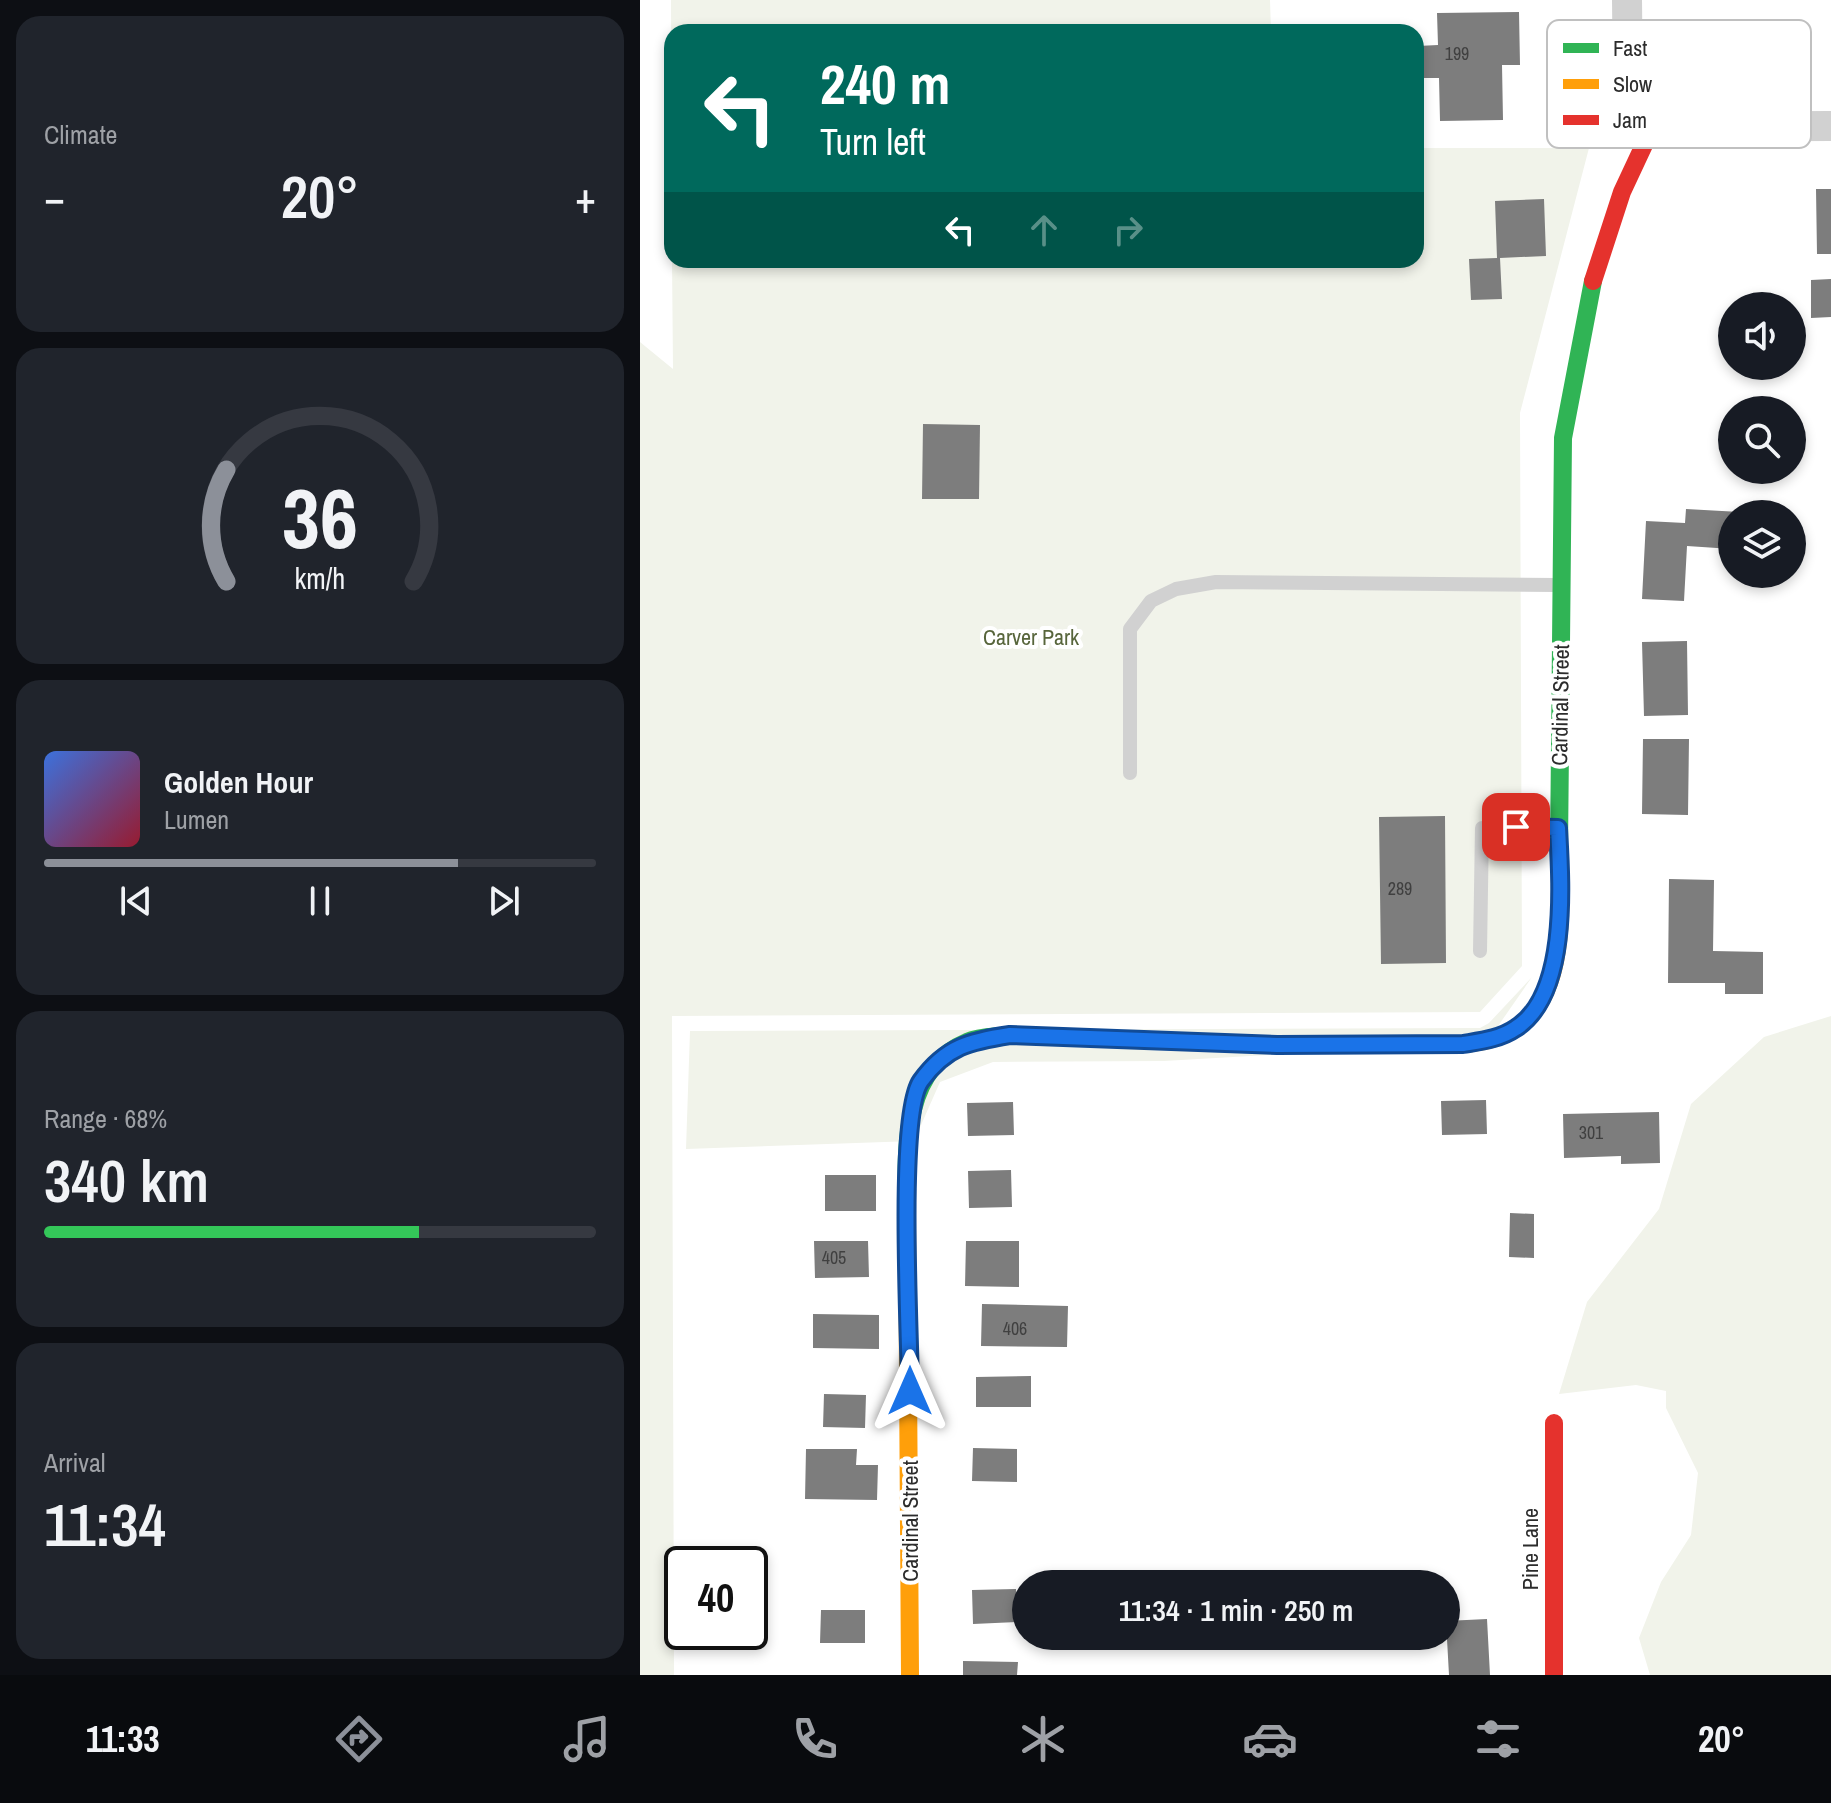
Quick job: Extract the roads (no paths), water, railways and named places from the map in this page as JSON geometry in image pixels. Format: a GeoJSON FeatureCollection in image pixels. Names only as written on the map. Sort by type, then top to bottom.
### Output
{"type":"FeatureCollection","features":[{"type":"Feature","properties":{"kind":"street"},"geometry":{"type":"LineString","coordinates":[[1627,0],[1628,20]]}},
{"type":"Feature","properties":{"kind":"street"},"geometry":{"type":"LineString","coordinates":[[1811,126],[1831,126]]}},
{"type":"Feature","properties":{"kind":"street","name":"Cardinal Street"},"geometry":{"type":"LineString","coordinates":[[910,1675],[907,1183],[910,1121],[914,1093],[921,1080],[948,1053],[967,1041],[1010,1035],[1277,1045],[1463,1044],[1492,1039],[1523,1022],[1543,996],[1555,957],[1561,891],[1558,828],[1563,438],[1591,289],[1622,192],[1643,148]]}},
{"type":"Feature","properties":{"kind":"street","name":"Pine Lane"},"geometry":{"type":"LineString","coordinates":[[1554,1423],[1554,1675]]}},
{"type":"Feature","properties":{"kind":"lane"},"geometry":{"type":"LineString","coordinates":[[1130,773],[1130,629],[1151,601],[1176,589],[1216,582],[1561,585]]}},
{"type":"Feature","properties":{"kind":"lane"},"geometry":{"type":"LineString","coordinates":[[1480,951],[1482,828],[1558,828]]}},
{"type":"Feature","properties":{"kind":"park label","name":"Carver Park"},"geometry":{"type":"Point","coordinates":[1031,637]}}]}
